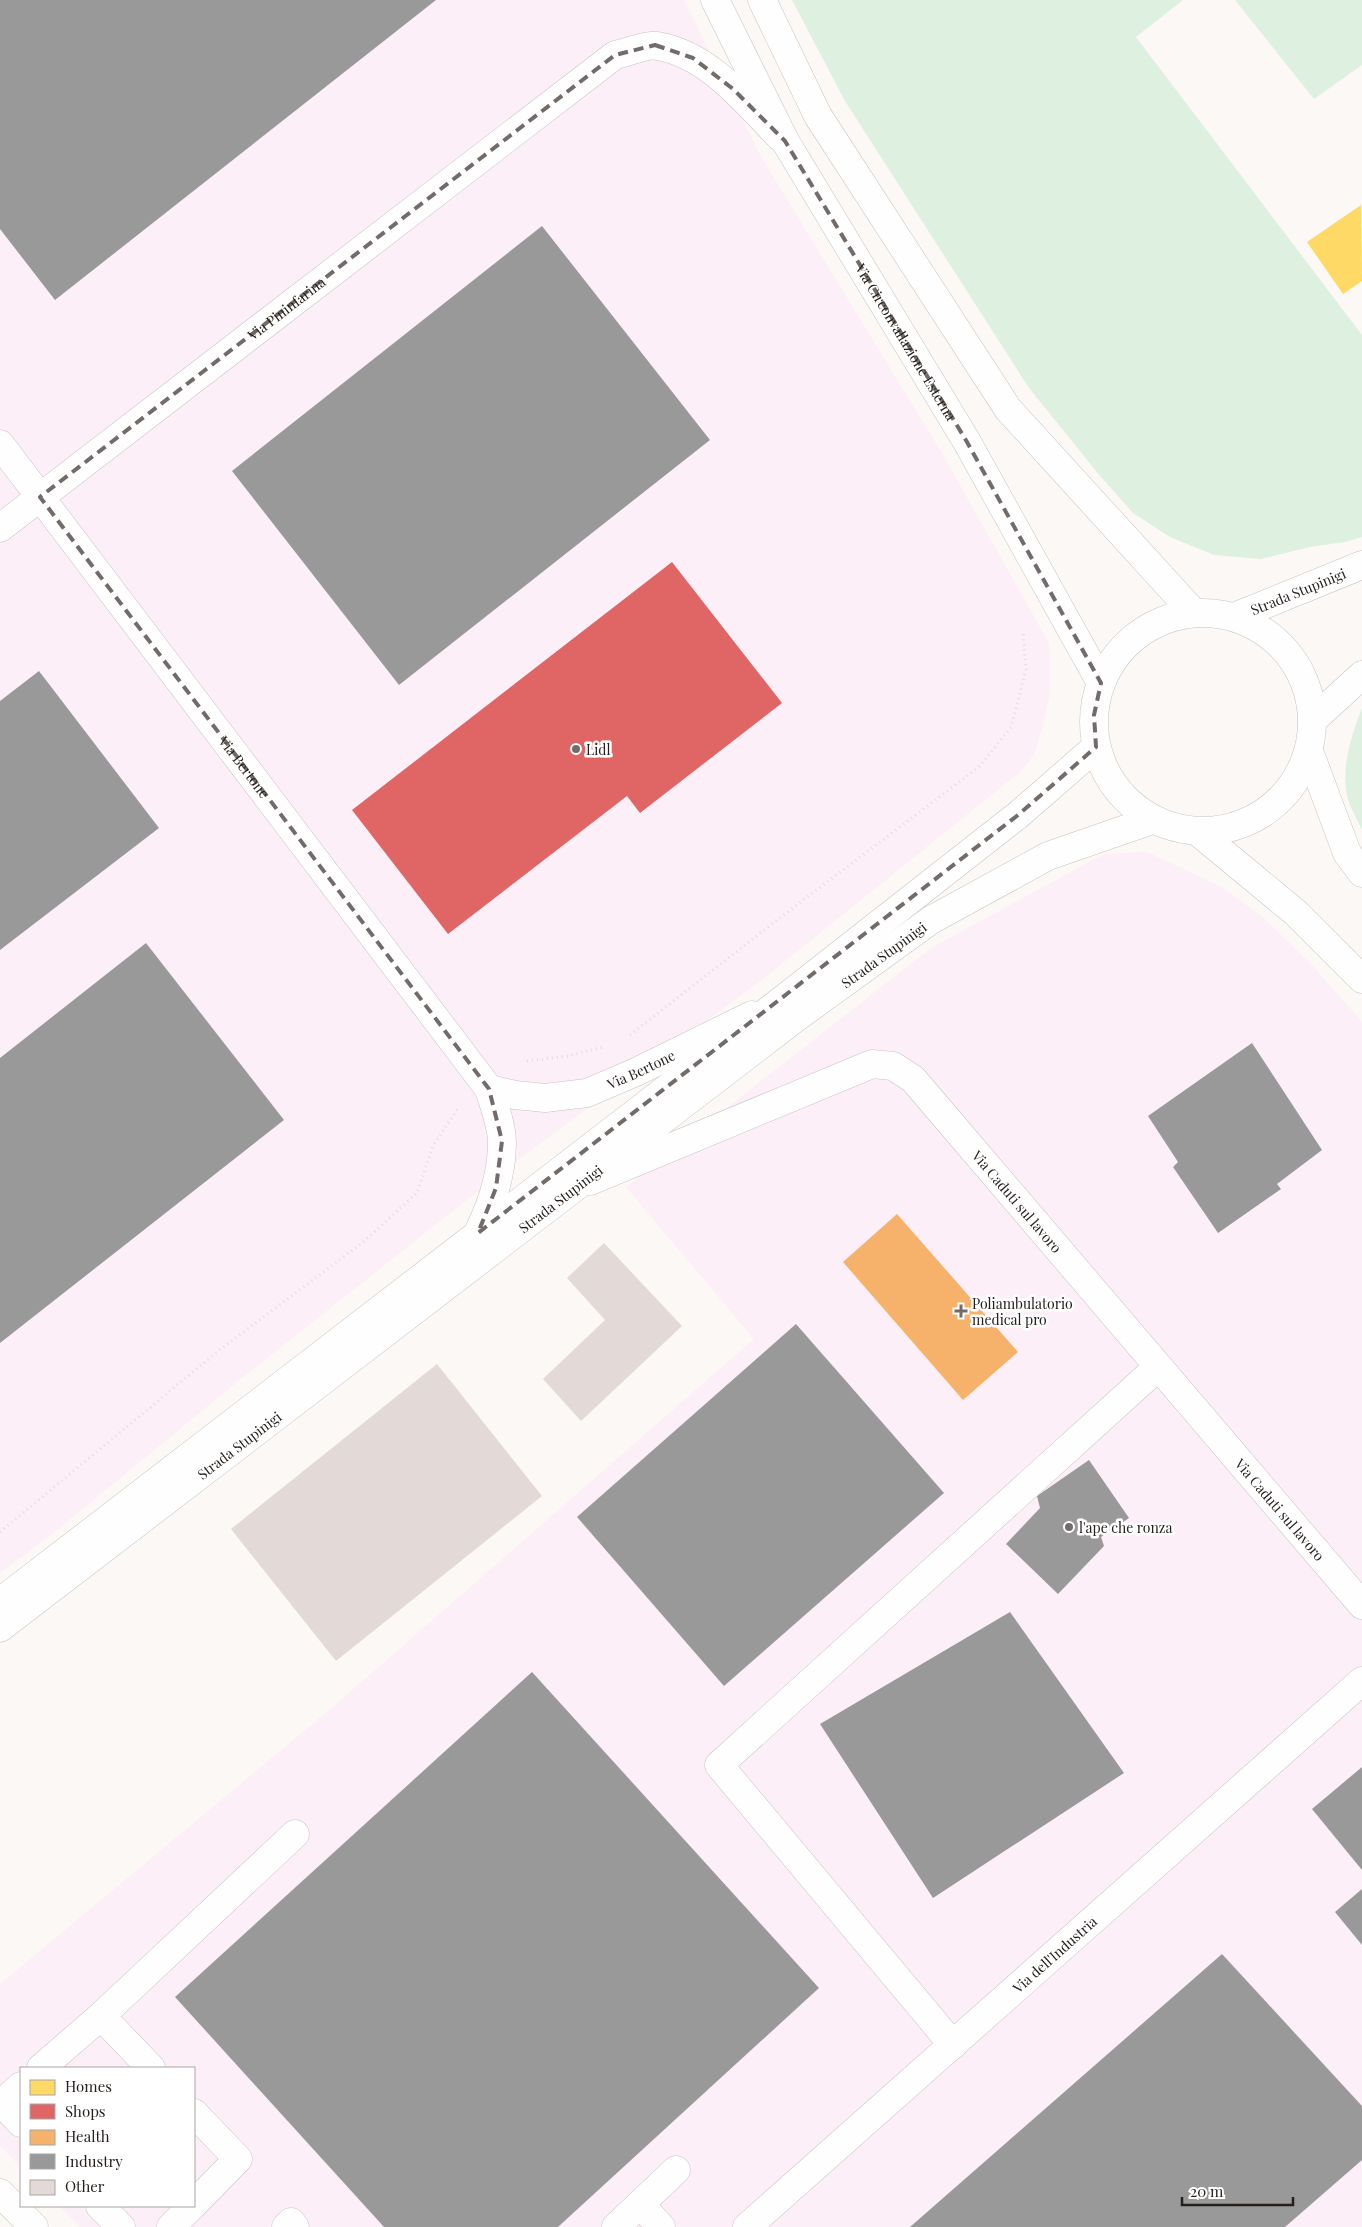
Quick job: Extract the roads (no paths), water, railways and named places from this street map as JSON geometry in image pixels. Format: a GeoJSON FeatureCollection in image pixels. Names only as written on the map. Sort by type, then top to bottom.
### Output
{"type":"FeatureCollection","features":[{"type":"Feature","properties":{"kind":"main road","name":"Via Circonvallazione Esterna"},"geometry":{"type":"LineString","coordinates":[[715,0],[785,141],[967,442],[1101,683]]}},
{"type":"Feature","properties":{"kind":"main road"},"geometry":{"type":"LineString","coordinates":[[762,0],[818,116],[1008,409],[1194,613]]}},
{"type":"Feature","properties":{"kind":"main road","name":"Via Pininfarina"},"geometry":{"type":"LineString","coordinates":[[0,528],[615,55],[656,45],[693,58],[733,89],[785,141]]}},
{"type":"Feature","properties":{"kind":"main road","name":"Via Bertone"},"geometry":{"type":"LineString","coordinates":[[0,444],[489,1089],[502,1141],[496,1188],[489,1211],[478,1233]]}},
{"type":"Feature","properties":{"kind":"main road","name":"Strada Stupinigi"},"geometry":{"type":"LineString","coordinates":[[1234,617],[1362,565]]}},
{"type":"Feature","properties":{"kind":"main road"},"geometry":{"type":"LineString","coordinates":[[1194,613],[1214,613],[1234,617],[1266,632],[1291,655],[1307,686],[1313,720],[1309,751],[1293,784],[1268,811],[1234,827],[1198,832],[1174,828],[1152,820],[1127,801],[1108,776],[1096,747],[1094,715],[1101,683],[1116,656],[1137,635],[1164,620],[1194,613]]}},
{"type":"Feature","properties":{"kind":"main road"},"geometry":{"type":"LineString","coordinates":[[1313,720],[1362,675]]}},
{"type":"Feature","properties":{"kind":"main road","name":"Strada Stupinigi"},"geometry":{"type":"LineString","coordinates":[[0,1602],[782,1000],[1018,815],[1096,747]]}},
{"type":"Feature","properties":{"kind":"main road"},"geometry":{"type":"LineString","coordinates":[[1309,751],[1347,853],[1362,873]]}},
{"type":"Feature","properties":{"kind":"main road","name":"Strada Stupinigi"},"geometry":{"type":"LineString","coordinates":[[0,1628],[797,1017],[932,920],[1048,856],[1152,820]]}},
{"type":"Feature","properties":{"kind":"main road"},"geometry":{"type":"LineString","coordinates":[[1198,832],[1296,913],[1362,979]]}},
{"type":"Feature","properties":{"kind":"main road","name":"Via Bertone"},"geometry":{"type":"LineString","coordinates":[[489,1089],[545,1098],[588,1093],[636,1072],[782,1000]]}},
{"type":"Feature","properties":{"kind":"main road","name":"Via Caduti sul lavoro"},"geometry":{"type":"LineString","coordinates":[[573,1188],[872,1064],[893,1066],[913,1078],[1362,1605]]}},
{"type":"Feature","properties":{"kind":"main road"},"geometry":{"type":"LineString","coordinates":[[953,2044],[719,1764],[1158,1367]]}},
{"type":"Feature","properties":{"kind":"main road","name":"Via dell'Industria"},"geometry":{"type":"LineString","coordinates":[[747,2227],[1362,1681]]}},
{"type":"Feature","properties":{"kind":"main road"},"geometry":{"type":"LineString","coordinates":[[42,2067],[101,2016],[295,1834]]}},
{"type":"Feature","properties":{"kind":"main road"},"geometry":{"type":"LineString","coordinates":[[101,2016],[150,2067]]}},
{"type":"Feature","properties":{"kind":"main road"},"geometry":{"type":"LineString","coordinates":[[8,2098],[20,2121]]}},
{"type":"Feature","properties":{"kind":"main road"},"geometry":{"type":"LineString","coordinates":[[195,2114],[238,2159],[195,2203]]}},
{"type":"Feature","properties":{"kind":"main road"},"geometry":{"type":"LineString","coordinates":[[616,2227],[676,2170]]}},
{"type":"Feature","properties":{"kind":"main road"},"geometry":{"type":"LineString","coordinates":[[0,2193],[34,2227]]}},
{"type":"Feature","properties":{"kind":"main road"},"geometry":{"type":"LineString","coordinates":[[641,2205],[661,2227]]}},
{"type":"Feature","properties":{"kind":"main road"},"geometry":{"type":"LineString","coordinates":[[101,2207],[121,2227]]}},
{"type":"Feature","properties":{"kind":"main road"},"geometry":{"type":"LineString","coordinates":[[171,2227],[191,2207]]}},
{"type":"Feature","properties":{"kind":"main road"},"geometry":{"type":"LineString","coordinates":[[286,2227],[291,2222],[295,2227]]}},
{"type":"Feature","properties":{"kind":"place","name":"Lidl"},"geometry":{"type":"Point","coordinates":[576,749]}},
{"type":"Feature","properties":{"kind":"place","name":"Poliambulatorio medical pro"},"geometry":{"type":"Point","coordinates":[961,1311]}},
{"type":"Feature","properties":{"kind":"place","name":"l'ape che ronza"},"geometry":{"type":"Point","coordinates":[1069,1527]}}]}
